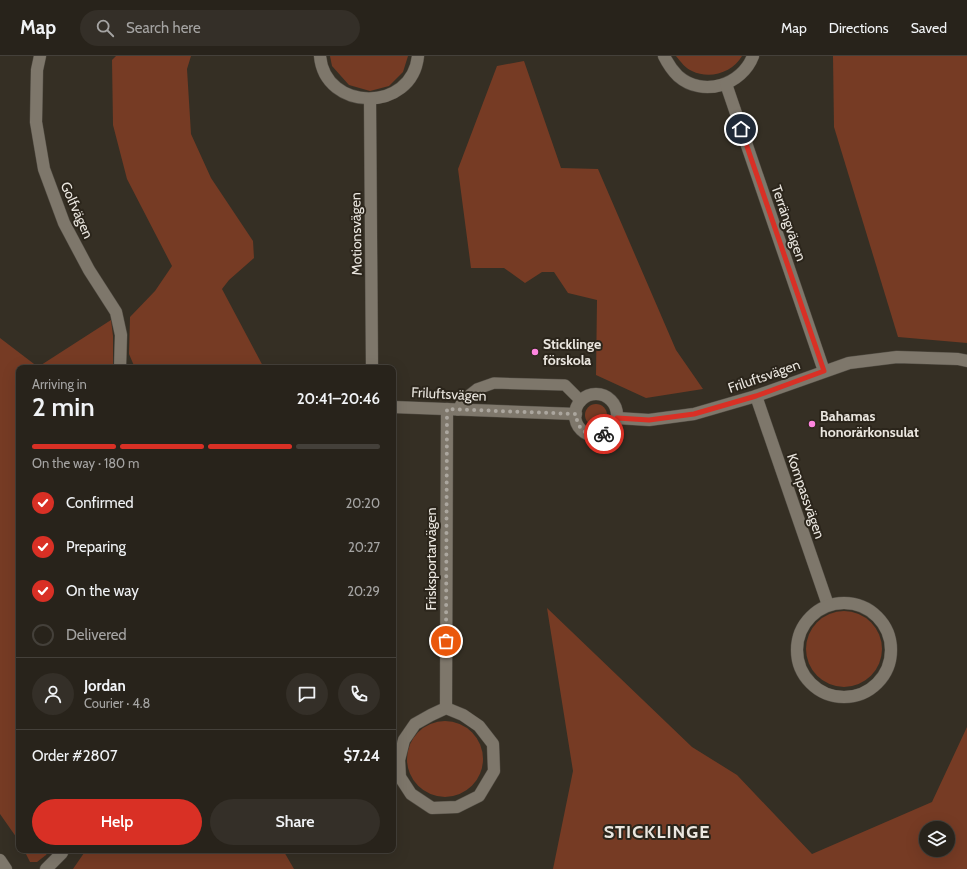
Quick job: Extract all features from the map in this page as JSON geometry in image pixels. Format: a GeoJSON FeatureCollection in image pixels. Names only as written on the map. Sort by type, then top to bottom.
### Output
{"type":"FeatureCollection","features":[{"type":"Feature","properties":{"kind":"street","name":"Golfvägen"},"geometry":{"type":"LineString","coordinates":[[40,56],[37,70],[36,122],[44,169],[64,223],[89,270],[116,312],[121,335],[120,365]]}},
{"type":"Feature","properties":{"kind":"street"},"geometry":{"type":"LineString","coordinates":[[320,56],[324,71],[330,82],[355,98],[370,100],[386,97],[400,89],[411,77],[418,62],[418,56]]}},
{"type":"Feature","properties":{"kind":"street"},"geometry":{"type":"LineString","coordinates":[[664,56],[669,67],[679,76],[689,83],[707,87],[726,84],[740,76],[750,64],[753,56]]}},
{"type":"Feature","properties":{"kind":"street","name":"Terrängvägen"},"geometry":{"type":"LineString","coordinates":[[726,84],[824,371]]}},
{"type":"Feature","properties":{"kind":"street","name":"Motionsvägen"},"geometry":{"type":"LineString","coordinates":[[370,100],[372,365]]}},
{"type":"Feature","properties":{"kind":"street","name":"Friluftsvägen"},"geometry":{"type":"LineString","coordinates":[[617,418],[649,420],[694,414],[756,396],[849,363],[897,357],[958,359],[967,361]]}},
{"type":"Feature","properties":{"kind":"street"},"geometry":{"type":"LineString","coordinates":[[591,395],[602,395],[608,398],[615,407],[617,418],[611,430],[606,434],[592,436],[582,430],[576,420],[577,407],[581,401],[591,395]]}},
{"type":"Feature","properties":{"kind":"street","name":"Kompassvägen"},"geometry":{"type":"LineString","coordinates":[[756,396],[828,605]]}},
{"type":"Feature","properties":{"kind":"street","name":"Friluftsvägen"},"geometry":{"type":"LineString","coordinates":[[396,407],[576,414]]}},
{"type":"Feature","properties":{"kind":"street","name":"Frisksportarvägen"},"geometry":{"type":"LineString","coordinates":[[446,708],[453,410]]}},
{"type":"Feature","properties":{"kind":"street"},"geometry":{"type":"LineString","coordinates":[[844,602],[860,605],[874,613],[885,625],[891,640],[891,657],[886,672],[876,685],[862,694],[847,697],[830,695],[819,690],[812,684],[802,670],[797,655],[798,639],[804,625],[814,613],[828,605],[844,602]]}},
{"type":"Feature","properties":{"kind":"street"},"geometry":{"type":"LineString","coordinates":[[446,708],[463,715],[479,726],[492,744],[494,771],[479,796],[457,807],[432,808],[411,794],[400,777],[399,760],[404,740],[415,724],[446,708]]}},
{"type":"Feature","properties":{"kind":"street"},"geometry":{"type":"LineString","coordinates":[[46,869],[62,853]]}},
{"type":"Feature","properties":{"kind":"street"},"geometry":{"type":"LineString","coordinates":[[0,860],[6,869]]}},
{"type":"Feature","properties":{"kind":"lane"},"geometry":{"type":"LineString","coordinates":[[453,410],[477,389],[494,383],[565,385],[581,401]]}},
{"type":"Feature","properties":{"kind":"shaded area"},"geometry":{"type":"Polygon","coordinates":[[[116,56],[191,56],[187,69],[191,134],[211,178],[253,241],[254,258],[229,280],[222,289],[262,365],[134,365],[129,354],[130,317],[155,291],[172,266],[127,179],[113,125],[112,60],[116,56]]]}},
{"type":"Feature","properties":{"kind":"shaded area"},"geometry":{"type":"Polygon","coordinates":[[[330,56],[408,56],[403,72],[389,86],[370,91],[349,85],[332,66],[330,56]]]}},
{"type":"Feature","properties":{"kind":"shaded area"},"geometry":{"type":"Polygon","coordinates":[[[676,56],[742,56],[738,62],[727,70],[720,73],[706,75],[690,70],[683,65],[676,56]]]}},
{"type":"Feature","properties":{"kind":"shaded area"},"geometry":{"type":"Polygon","coordinates":[[[833,56],[967,56],[967,343],[898,337],[834,127],[833,56]]]}},
{"type":"Feature","properties":{"kind":"shaded area"},"geometry":{"type":"Polygon","coordinates":[[[524,61],[561,168],[598,169],[676,350],[703,389],[646,398],[596,375],[597,300],[568,293],[554,272],[542,272],[525,283],[504,268],[471,268],[458,169],[497,66],[524,61]]]}},
{"type":"Feature","properties":{"kind":"shaded area"},"geometry":{"type":"Polygon","coordinates":[[[111,320],[113,336],[113,365],[41,365],[111,320]]]}},
{"type":"Feature","properties":{"kind":"shaded area"},"geometry":{"type":"Polygon","coordinates":[[[0,338],[35,365],[16,365],[16,837],[0,814],[0,338]]]}},
{"type":"Feature","properties":{"kind":"shaded area"},"geometry":{"type":"Polygon","coordinates":[[[592,404],[600,404],[607,411],[607,419],[600,426],[592,426],[585,419],[585,411],[592,404]]]}},
{"type":"Feature","properties":{"kind":"shaded area"},"geometry":{"type":"Polygon","coordinates":[[[547,608],[692,747],[737,775],[812,854],[932,802],[967,727],[967,869],[553,869],[573,771],[547,608]]]}},
{"type":"Feature","properties":{"kind":"shaded area"},"geometry":{"type":"Polygon","coordinates":[[[844,611],[859,614],[871,622],[879,634],[882,649],[879,664],[871,676],[859,684],[844,687],[829,684],[817,676],[809,664],[806,649],[809,634],[817,622],[829,614],[844,611]]]}},
{"type":"Feature","properties":{"kind":"shaded area"},"geometry":{"type":"Polygon","coordinates":[[[445,721],[460,724],[472,732],[480,744],[483,759],[480,774],[472,786],[460,794],[445,797],[430,794],[418,786],[410,774],[407,759],[410,744],[418,732],[430,724],[445,721]]]}},
{"type":"Feature","properties":{"kind":"shaded area"},"geometry":{"type":"Polygon","coordinates":[[[26,853],[47,853],[37,862],[30,862],[26,853]]]}},
{"type":"Feature","properties":{"kind":"shaded area"},"geometry":{"type":"Polygon","coordinates":[[[84,853],[285,853],[294,869],[73,869],[84,853]]]}},
{"type":"Feature","properties":{"kind":"way so far"},"geometry":{"type":"LineString","coordinates":[[446,641],[447,409],[576,414],[578,425],[586,433],[592,436],[604,434]]}},
{"type":"Feature","properties":{"kind":"place","name":"Sticklinge förskola"},"geometry":{"type":"Point","coordinates":[535,352]}},
{"type":"Feature","properties":{"kind":"place","name":"Bahamas honorärkonsulat"},"geometry":{"type":"Point","coordinates":[812,424]}},
{"type":"Feature","properties":{"kind":"district","name":"STICKLINGE"},"geometry":{"type":"Point","coordinates":[657,832]}},
{"type":"Feature","properties":{"kind":"route"},"geometry":{"type":"LineString","coordinates":[[604,434],[611,430],[615,425],[617,418],[649,420],[694,414],[756,396],[824,371],[741,129]]}}]}
